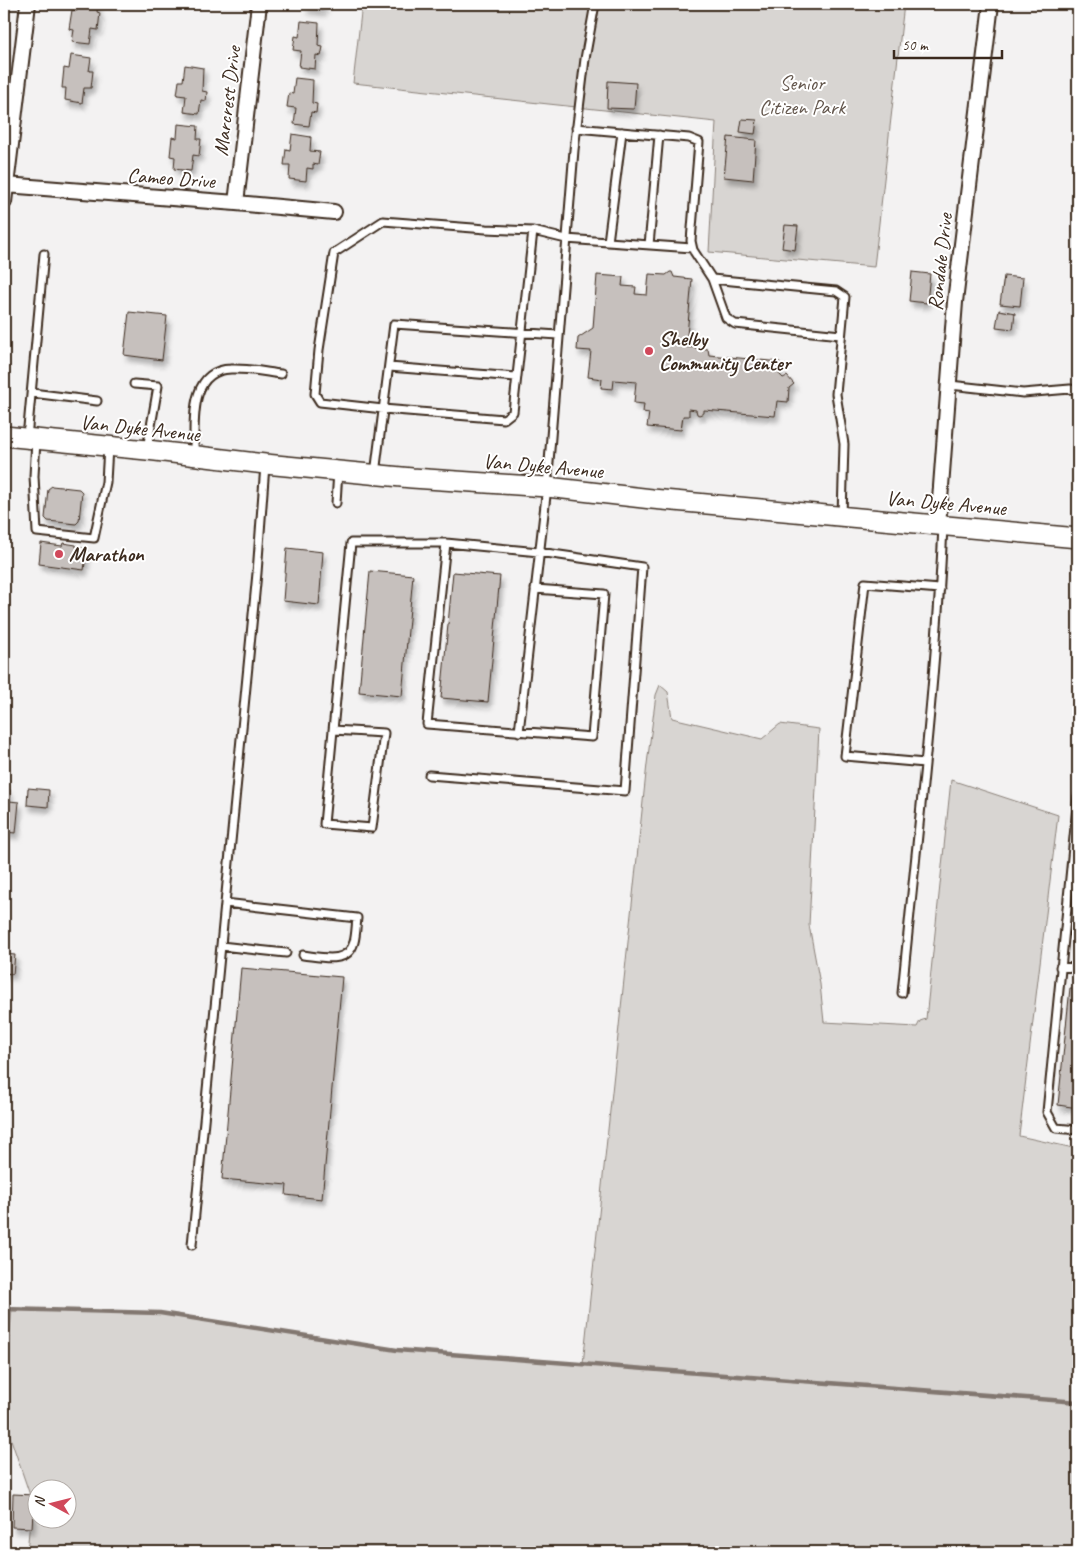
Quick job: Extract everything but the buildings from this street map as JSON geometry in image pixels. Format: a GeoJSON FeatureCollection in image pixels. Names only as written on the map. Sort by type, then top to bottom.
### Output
{"type":"FeatureCollection","features":[{"type":"Feature","properties":{"kind":"main road","name":"Van Dyke Avenue"},"geometry":{"type":"LineString","coordinates":[[4,436],[338,471],[547,487],[652,499],[1078,538]]}},
{"type":"Feature","properties":{"kind":"street"},"geometry":{"type":"LineString","coordinates":[[4,202],[28,4]]}},
{"type":"Feature","properties":{"kind":"street","name":"Marcrest Drive"},"geometry":{"type":"LineString","coordinates":[[236,203],[259,4]]}},
{"type":"Feature","properties":{"kind":"street","name":"Rondale Drive"},"geometry":{"type":"LineString","coordinates":[[940,526],[956,302],[991,4]]}},
{"type":"Feature","properties":{"kind":"street","name":"Cameo Drive"},"geometry":{"type":"LineString","coordinates":[[6,185],[334,212]]}},
{"type":"Feature","properties":{"kind":"lane"},"geometry":{"type":"LineString","coordinates":[[519,732],[547,487],[576,128],[584,59],[595,4]]}},
{"type":"Feature","properties":{"kind":"lane"},"geometry":{"type":"LineString","coordinates":[[576,128],[689,138],[699,142],[692,248],[712,279],[726,318],[735,324],[841,335]]}},
{"type":"Feature","properties":{"kind":"lane"},"geometry":{"type":"LineString","coordinates":[[608,242],[622,132]]}},
{"type":"Feature","properties":{"kind":"lane"},"geometry":{"type":"LineString","coordinates":[[648,245],[659,135]]}},
{"type":"Feature","properties":{"kind":"lane"},"geometry":{"type":"LineString","coordinates":[[532,231],[513,412],[504,419],[320,402],[315,394],[319,350],[334,253],[383,221],[486,230],[532,231],[566,239],[692,248]]}},
{"type":"Feature","properties":{"kind":"lane"},"geometry":{"type":"LineString","coordinates":[[44,254],[32,393],[31,439],[37,532],[94,538],[106,482],[108,446]]}},
{"type":"Feature","properties":{"kind":"lane"},"geometry":{"type":"LineString","coordinates":[[712,279],[836,291],[845,297],[836,394],[844,444],[842,516]]}},
{"type":"Feature","properties":{"kind":"lane"},"geometry":{"type":"LineString","coordinates":[[375,474],[394,324],[558,335]]}},
{"type":"Feature","properties":{"kind":"lane"},"geometry":{"type":"LineString","coordinates":[[389,367],[516,377]]}},
{"type":"Feature","properties":{"kind":"lane"},"geometry":{"type":"LineString","coordinates":[[194,456],[195,404],[198,392],[210,376],[219,370],[231,369],[281,374]]}},
{"type":"Feature","properties":{"kind":"lane"},"geometry":{"type":"LineString","coordinates":[[134,384],[158,386],[147,450]]}},
{"type":"Feature","properties":{"kind":"lane"},"geometry":{"type":"LineString","coordinates":[[950,385],[1023,393],[1078,390]]}},
{"type":"Feature","properties":{"kind":"lane"},"geometry":{"type":"LineString","coordinates":[[32,393],[97,401]]}},
{"type":"Feature","properties":{"kind":"lane"},"geometry":{"type":"LineString","coordinates":[[192,1245],[266,464]]}},
{"type":"Feature","properties":{"kind":"lane"},"geometry":{"type":"LineString","coordinates":[[336,503],[338,471]]}},
{"type":"Feature","properties":{"kind":"lane"},"geometry":{"type":"LineString","coordinates":[[902,993],[940,590],[940,526]]}},
{"type":"Feature","properties":{"kind":"lane"},"geometry":{"type":"LineString","coordinates":[[333,730],[384,733],[372,828],[324,824],[333,730],[351,543],[446,543],[539,552],[642,567],[626,791],[429,775]]}},
{"type":"Feature","properties":{"kind":"lane"},"geometry":{"type":"LineString","coordinates":[[446,543],[427,724],[592,737],[604,594],[535,589]]}},
{"type":"Feature","properties":{"kind":"lane"},"geometry":{"type":"LineString","coordinates":[[924,763],[845,756],[865,583],[940,590]]}},
{"type":"Feature","properties":{"kind":"lane"},"geometry":{"type":"LineString","coordinates":[[1078,796],[1047,1112],[1056,1128],[1078,1130]]}},
{"type":"Feature","properties":{"kind":"lane"},"geometry":{"type":"LineString","coordinates":[[225,903],[357,918],[354,942],[350,951],[345,956],[334,958],[303,955]]}},
{"type":"Feature","properties":{"kind":"lane"},"geometry":{"type":"LineString","coordinates":[[220,946],[286,953]]}},
{"type":"Feature","properties":{"kind":"lane"},"geometry":{"type":"LineString","coordinates":[[1060,967],[1078,968]]}},
{"type":"Feature","properties":{"kind":"green space","name":"Senior Citizen Park"},"geometry":{"type":"Polygon","coordinates":[[[362,4],[904,4],[874,267],[709,252],[716,122],[353,83],[362,4]]]}},
{"type":"Feature","properties":{"kind":"green space"},"geometry":{"type":"Polygon","coordinates":[[[660,685],[668,692],[672,718],[762,739],[780,724],[819,729],[809,925],[820,984],[824,1022],[917,1027],[920,1021],[926,1019],[951,780],[1058,815],[1019,1136],[1078,1149],[1078,1552],[27,1552],[29,1528],[78,1528],[78,1478],[28,1478],[28,1489],[4,1419],[4,1390],[12,1309],[160,1313],[397,1350],[583,1364],[656,695],[660,685]]]}},
{"type":"Feature","properties":{"kind":"waterway"},"geometry":{"type":"LineString","coordinates":[[4,1309],[160,1313],[397,1350],[1078,1402]]}},
{"type":"Feature","properties":{"kind":"place","name":"Shelby Community Center"},"geometry":{"type":"Point","coordinates":[649,351]}},
{"type":"Feature","properties":{"kind":"place","name":"Marathon"},"geometry":{"type":"Point","coordinates":[59,554]}}]}
